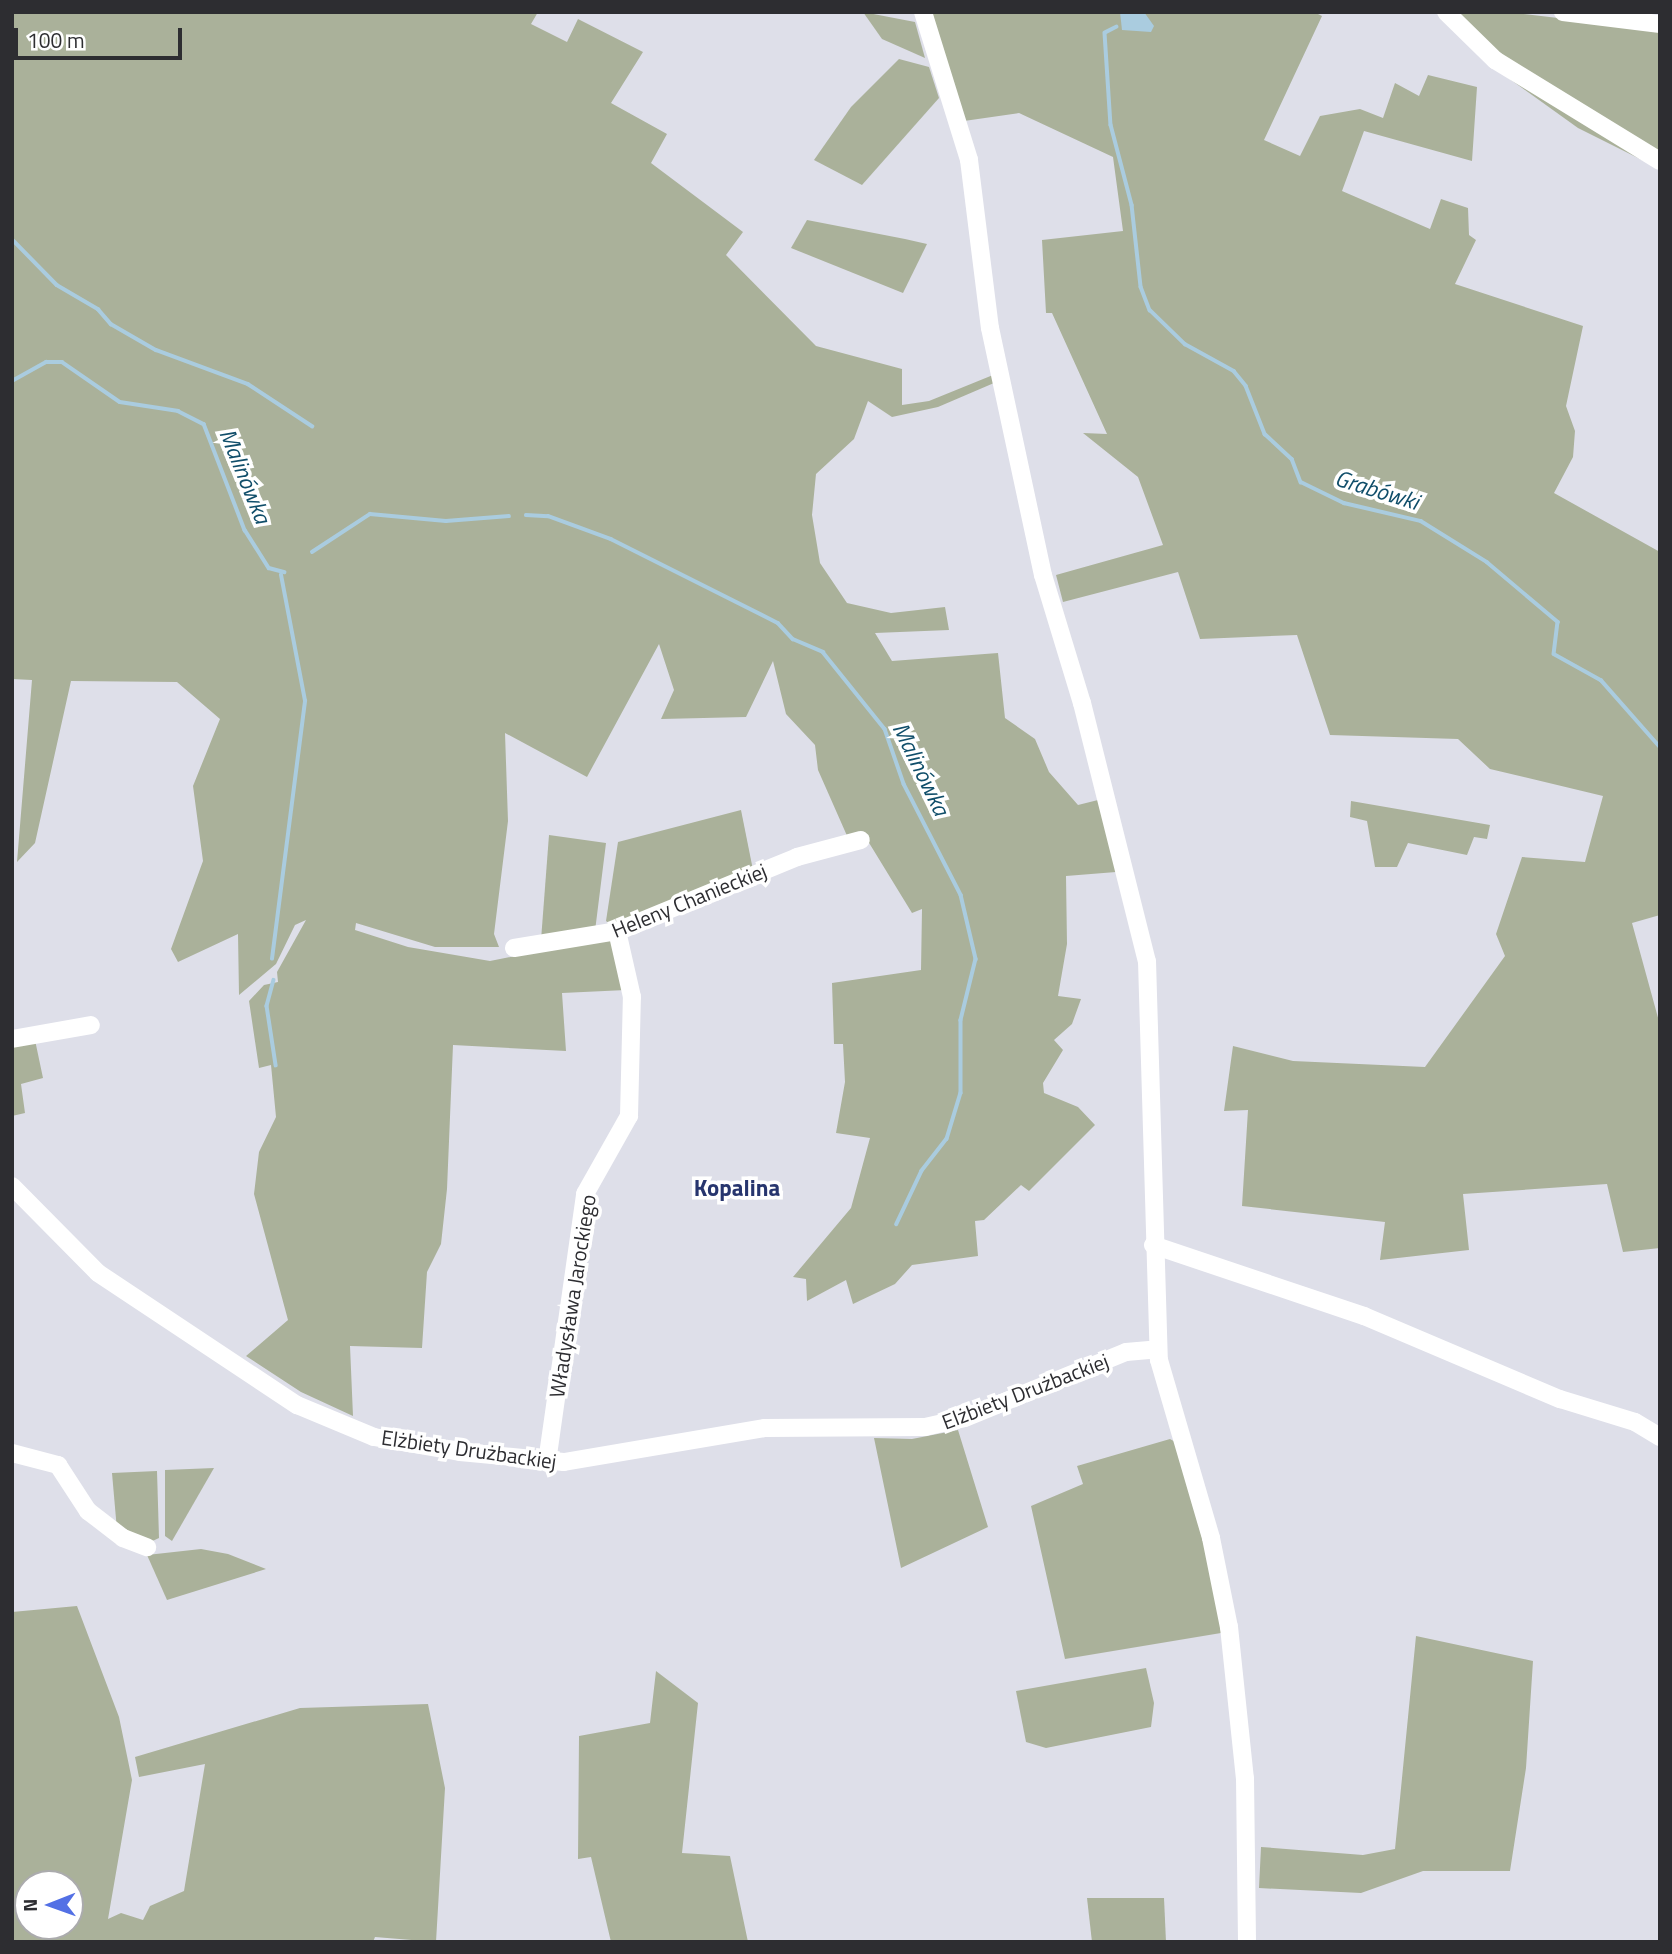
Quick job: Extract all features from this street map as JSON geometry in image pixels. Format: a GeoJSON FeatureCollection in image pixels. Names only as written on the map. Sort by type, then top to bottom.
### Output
{"type":"FeatureCollection","features":[{"type":"Feature","properties":{"kind":"street"},"geometry":{"type":"LineString","coordinates":[[923,12],[969,160],[990,328],[1043,575],[1086,715],[1147,961],[1158,1349],[1229,1627],[1245,1778],[1247,1942]]}},
{"type":"Feature","properties":{"kind":"street"},"geometry":{"type":"LineString","coordinates":[[1446,12],[1495,60],[1660,161]]}},
{"type":"Feature","properties":{"kind":"street"},"geometry":{"type":"LineString","coordinates":[[1563,12],[1660,24]]}},
{"type":"Feature","properties":{"kind":"street","name":"Heleny Chanieckiej"},"geometry":{"type":"LineString","coordinates":[[514,948],[617,931],[797,857],[861,840]]}},
{"type":"Feature","properties":{"kind":"street","name":"Władysława Jarockiego"},"geometry":{"type":"LineString","coordinates":[[547,1462],[585,1194],[628,1116],[632,997],[617,931]]}},
{"type":"Feature","properties":{"kind":"street"},"geometry":{"type":"LineString","coordinates":[[12,1039],[91,1025]]}},
{"type":"Feature","properties":{"kind":"street","name":"Elżbiety Drużbackiej"},"geometry":{"type":"LineString","coordinates":[[12,1186],[108,1280],[316,1416],[396,1442],[547,1462],[600,1459],[765,1428],[939,1425],[1126,1352],[1158,1349]]}},
{"type":"Feature","properties":{"kind":"street"},"geometry":{"type":"LineString","coordinates":[[1153,1245],[1364,1316],[1560,1399],[1635,1422],[1660,1437]]}},
{"type":"Feature","properties":{"kind":"street"},"geometry":{"type":"LineString","coordinates":[[12,1453],[58,1465],[88,1511],[123,1538],[147,1546]]}},
{"type":"Feature","properties":{"kind":"green space"},"geometry":{"type":"Polygon","coordinates":[[[12,12],[538,12],[531,24],[567,42],[578,19],[643,52],[611,103],[667,134],[651,163],[743,232],[726,255],[816,346],[902,369],[902,405],[929,401],[993,375],[994,383],[938,407],[892,417],[868,401],[854,439],[816,474],[812,515],[820,563],[847,603],[891,613],[945,607],[949,630],[875,633],[892,661],[998,653],[1005,718],[1035,739],[1049,772],[1078,805],[1098,800],[1116,872],[1066,876],[1067,944],[1058,996],[1081,999],[1072,1024],[1054,1040],[1063,1050],[1043,1083],[1044,1093],[1078,1107],[1095,1125],[1029,1191],[1021,1185],[984,1220],[975,1221],[978,1256],[912,1265],[895,1284],[853,1304],[846,1280],[807,1301],[806,1279],[793,1277],[851,1208],[870,1138],[836,1133],[845,1082],[843,1044],[834,1044],[832,983],[921,970],[922,909],[912,913],[863,833],[848,838],[818,770],[815,745],[786,714],[773,661],[746,717],[661,719],[674,690],[659,644],[587,777],[505,733],[508,821],[494,934],[499,947],[435,947],[356,923],[355,930],[408,947],[490,961],[615,936],[626,990],[562,993],[566,1051],[453,1045],[447,1189],[441,1244],[427,1272],[422,1348],[350,1346],[353,1416],[301,1392],[246,1356],[288,1320],[254,1194],[259,1152],[276,1117],[271,1065],[259,1068],[249,1001],[264,985],[278,982],[277,972],[306,920],[295,925],[276,964],[239,995],[238,934],[178,962],[171,949],[203,861],[193,786],[220,719],[177,682],[71,681],[35,843],[17,862],[32,680],[12,679],[12,12]]]}},
{"type":"Feature","properties":{"kind":"green space"},"geometry":{"type":"Polygon","coordinates":[[[863,12],[915,22],[925,58],[882,39],[863,12]]]}},
{"type":"Feature","properties":{"kind":"green space"},"geometry":{"type":"Polygon","coordinates":[[[1314,12],[1322,16],[1264,140],[1300,156],[1320,116],[1360,109],[1383,118],[1395,83],[1419,96],[1428,75],[1477,87],[1472,161],[1364,131],[1342,191],[1430,229],[1441,199],[1468,208],[1469,235],[1476,240],[1455,284],[1583,326],[1566,406],[1575,431],[1573,457],[1554,493],[1660,552],[1660,915],[1632,923],[1660,1025],[1660,1248],[1623,1252],[1607,1184],[1463,1194],[1469,1250],[1380,1260],[1385,1222],[1242,1206],[1248,1110],[1224,1111],[1233,1046],[1293,1061],[1425,1067],[1505,956],[1496,934],[1522,857],[1585,862],[1603,796],[1490,769],[1458,739],[1330,735],[1297,635],[1200,639],[1178,572],[1063,602],[1056,575],[1163,545],[1138,477],[1083,433],[1107,434],[1052,313],[1046,313],[1042,240],[1123,231],[1113,157],[1019,113],[964,121],[927,13],[1314,12]]]}},
{"type":"Feature","properties":{"kind":"green space"},"geometry":{"type":"Polygon","coordinates":[[[1456,12],[1506,12],[1660,30],[1660,156],[1496,58],[1456,12]]]}},
{"type":"Feature","properties":{"kind":"green space"},"geometry":{"type":"Polygon","coordinates":[[[899,59],[929,67],[939,98],[862,185],[814,160],[851,107],[899,59]]]}},
{"type":"Feature","properties":{"kind":"green space"},"geometry":{"type":"Polygon","coordinates":[[[1500,72],[1660,169],[1578,128],[1500,72]]]}},
{"type":"Feature","properties":{"kind":"green space"},"geometry":{"type":"Polygon","coordinates":[[[807,220],[927,244],[903,293],[791,248],[807,220]]]}},
{"type":"Feature","properties":{"kind":"green space"},"geometry":{"type":"Polygon","coordinates":[[[1351,801],[1490,825],[1487,839],[1474,837],[1467,855],[1408,843],[1397,867],[1375,867],[1367,821],[1350,817],[1351,801]]]}},
{"type":"Feature","properties":{"kind":"green space"},"geometry":{"type":"Polygon","coordinates":[[[741,810],[753,870],[614,927],[606,921],[618,842],[741,810]]]}},
{"type":"Feature","properties":{"kind":"green space"},"geometry":{"type":"Polygon","coordinates":[[[549,835],[606,843],[595,931],[541,940],[549,835]]]}},
{"type":"Feature","properties":{"kind":"green space"},"geometry":{"type":"Polygon","coordinates":[[[35,1040],[43,1078],[21,1084],[25,1113],[12,1116],[12,1043],[35,1040]]]}},
{"type":"Feature","properties":{"kind":"green space"},"geometry":{"type":"Polygon","coordinates":[[[958,1430],[988,1527],[901,1568],[874,1438],[912,1439],[958,1430]]]}},
{"type":"Feature","properties":{"kind":"green space"},"geometry":{"type":"Polygon","coordinates":[[[1170,1439],[1177,1443],[1227,1632],[1065,1659],[1031,1506],[1083,1484],[1077,1466],[1170,1439]]]}},
{"type":"Feature","properties":{"kind":"green space"},"geometry":{"type":"Polygon","coordinates":[[[214,1468],[172,1541],[165,1536],[165,1470],[214,1468]]]}},
{"type":"Feature","properties":{"kind":"green space"},"geometry":{"type":"Polygon","coordinates":[[[157,1471],[159,1538],[146,1544],[117,1530],[112,1473],[157,1471]]]}},
{"type":"Feature","properties":{"kind":"green space"},"geometry":{"type":"Polygon","coordinates":[[[201,1549],[228,1554],[266,1569],[167,1600],[147,1555],[201,1549]]]}},
{"type":"Feature","properties":{"kind":"green space"},"geometry":{"type":"Polygon","coordinates":[[[77,1606],[119,1717],[132,1780],[108,1919],[121,1913],[143,1920],[150,1906],[184,1891],[205,1764],[139,1777],[135,1757],[300,1708],[428,1704],[445,1788],[436,1942],[375,1937],[373,1942],[12,1942],[12,1612],[77,1606]]]}},
{"type":"Feature","properties":{"kind":"green space"},"geometry":{"type":"Polygon","coordinates":[[[1416,1636],[1533,1661],[1526,1768],[1510,1871],[1423,1871],[1361,1893],[1259,1888],[1261,1847],[1363,1855],[1395,1849],[1416,1636]]]}},
{"type":"Feature","properties":{"kind":"green space"},"geometry":{"type":"Polygon","coordinates":[[[1146,1668],[1154,1703],[1151,1727],[1046,1748],[1026,1742],[1016,1691],[1146,1668]]]}},
{"type":"Feature","properties":{"kind":"green space"},"geometry":{"type":"Polygon","coordinates":[[[656,1671],[698,1703],[682,1853],[730,1856],[748,1942],[611,1942],[591,1857],[578,1859],[579,1736],[650,1723],[656,1671]]]}},
{"type":"Feature","properties":{"kind":"green space"},"geometry":{"type":"Polygon","coordinates":[[[1087,1898],[1164,1898],[1166,1942],[1092,1942],[1087,1898]]]}},
{"type":"Feature","properties":{"kind":"water"},"geometry":{"type":"Polygon","coordinates":[[[1120,12],[1144,12],[1154,26],[1151,32],[1122,30],[1120,12]]]}},
{"type":"Feature","properties":{"kind":"waterway","name":"Grabówki"},"geometry":{"type":"LineString","coordinates":[[1117,27],[1105,33],[1111,125],[1132,205],[1141,287],[1150,310],[1185,344],[1234,371],[1246,386],[1265,434],[1292,459],[1301,482],[1344,503],[1421,521],[1487,562],[1558,622],[1554,654],[1601,680],[1660,747]]}},
{"type":"Feature","properties":{"kind":"waterway"},"geometry":{"type":"LineString","coordinates":[[12,239],[57,285],[98,309],[111,324],[156,350],[248,384],[312,426]]}},
{"type":"Feature","properties":{"kind":"waterway","name":"Malinówka"},"geometry":{"type":"LineString","coordinates":[[12,381],[46,362],[62,362],[120,402],[178,411],[204,424],[245,530],[269,568],[284,572]]}},
{"type":"Feature","properties":{"kind":"waterway","name":"Malinówka"},"geometry":{"type":"LineString","coordinates":[[312,552],[370,514],[446,521],[509,516]]}},
{"type":"Feature","properties":{"kind":"waterway","name":"Malinówka"},"geometry":{"type":"LineString","coordinates":[[526,515],[548,516],[611,539],[778,623],[793,639],[823,652],[885,729],[904,784],[961,895],[976,959],[961,1020],[961,1093],[947,1139],[922,1171],[897,1224]]}},
{"type":"Feature","properties":{"kind":"waterway"},"geometry":{"type":"LineString","coordinates":[[272,959],[305,701],[281,575]]}},
{"type":"Feature","properties":{"kind":"waterway"},"geometry":{"type":"LineString","coordinates":[[274,980],[267,1006],[276,1065]]}},
{"type":"Feature","properties":{"kind":"district","name":"Kopalina"},"geometry":{"type":"Point","coordinates":[737,1188]}}]}
